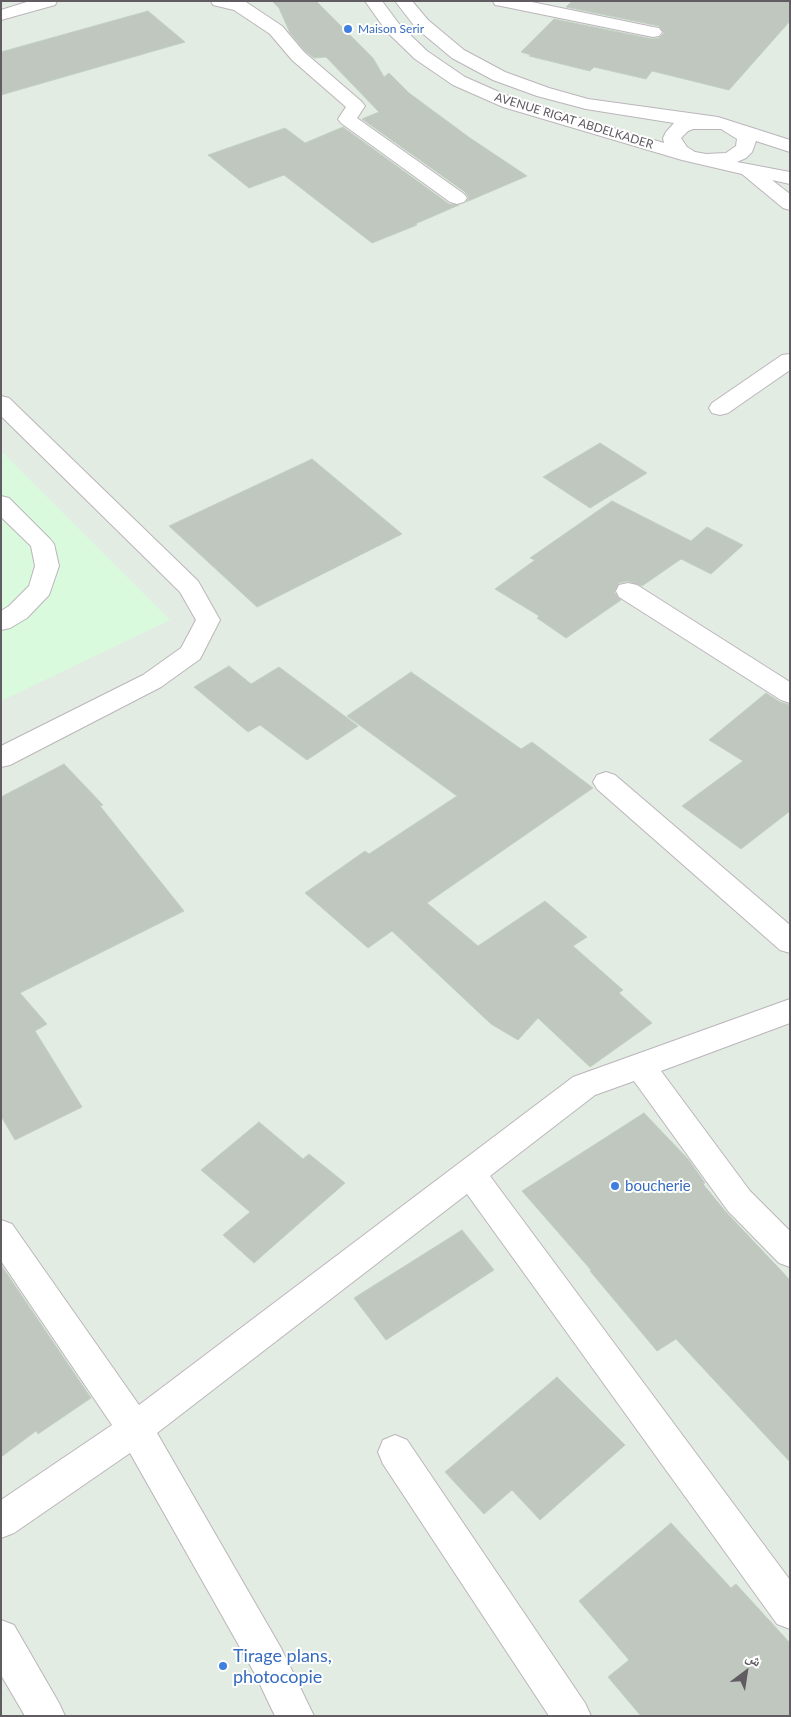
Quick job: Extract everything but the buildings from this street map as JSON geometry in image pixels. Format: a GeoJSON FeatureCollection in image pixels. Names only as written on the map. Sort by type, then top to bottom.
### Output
{"type":"FeatureCollection","features":[{"type":"Feature","properties":{"kind":"street"},"geometry":{"type":"LineString","coordinates":[[1,15],[49,1]]}},
{"type":"Feature","properties":{"kind":"street"},"geometry":{"type":"LineString","coordinates":[[219,1],[240,6],[276,30],[298,56],[356,106],[347,119],[457,198]]}},
{"type":"Feature","properties":{"kind":"street","name":"AVENUE RIGAT ABDELKADER"},"geometry":{"type":"LineString","coordinates":[[373,1],[392,28],[414,48],[459,81],[509,103],[697,158],[790,178]]}},
{"type":"Feature","properties":{"kind":"street"},"geometry":{"type":"LineString","coordinates":[[403,1],[422,24],[458,54],[499,76],[543,92],[586,104],[723,124],[790,146]]}},
{"type":"Feature","properties":{"kind":"street"},"geometry":{"type":"LineString","coordinates":[[501,1],[653,32]]}},
{"type":"Feature","properties":{"kind":"street"},"geometry":{"type":"LineString","coordinates":[[691,123],[723,124],[744,136],[746,148],[739,154],[730,158],[697,158],[680,151],[674,145],[672,138],[674,132],[681,127],[691,123]]}},
{"type":"Feature","properties":{"kind":"street"},"geometry":{"type":"LineString","coordinates":[[748,170],[790,204]]}},
{"type":"Feature","properties":{"kind":"street"},"geometry":{"type":"LineString","coordinates":[[720,408],[790,360]]}},
{"type":"Feature","properties":{"kind":"street"},"geometry":{"type":"LineString","coordinates":[[1,403],[189,587],[208,620],[191,653],[152,681],[1,758]]}},
{"type":"Feature","properties":{"kind":"street"},"geometry":{"type":"LineString","coordinates":[[1,503],[42,544],[47,566],[40,589],[18,612],[1,622]]}},
{"type":"Feature","properties":{"kind":"street"},"geometry":{"type":"LineString","coordinates":[[628,591],[790,694]]}},
{"type":"Feature","properties":{"kind":"street"},"geometry":{"type":"LineString","coordinates":[[606,782],[790,942]]}},
{"type":"Feature","properties":{"kind":"street"},"geometry":{"type":"LineString","coordinates":[[1,1521],[135,1429],[584,1086],[790,1011]]}},
{"type":"Feature","properties":{"kind":"street"},"geometry":{"type":"LineString","coordinates":[[640,1066],[739,1201],[790,1254]]}},
{"type":"Feature","properties":{"kind":"street"},"geometry":{"type":"LineString","coordinates":[[470,1174],[790,1611]]}},
{"type":"Feature","properties":{"kind":"street"},"geometry":{"type":"LineString","coordinates":[[1,1234],[135,1429],[268,1661],[294,1716]]}},
{"type":"Feature","properties":{"kind":"street"},"geometry":{"type":"LineString","coordinates":[[395,1452],[572,1716]]}},
{"type":"Feature","properties":{"kind":"street"},"geometry":{"type":"LineString","coordinates":[[1,1638],[46,1716]]}},
{"type":"Feature","properties":{"kind":"shaded area"},"geometry":{"type":"Polygon","coordinates":[[[1,451],[170,620],[1,701],[1,451]]]}},
{"type":"Feature","properties":{"kind":"place","name":"Maison Serir"},"geometry":{"type":"Point","coordinates":[348,29]}},
{"type":"Feature","properties":{"kind":"place","name":"boucherie"},"geometry":{"type":"Point","coordinates":[615,1186]}},
{"type":"Feature","properties":{"kind":"place","name":"Tirage plans, photocopie"},"geometry":{"type":"Point","coordinates":[223,1666]}}]}
